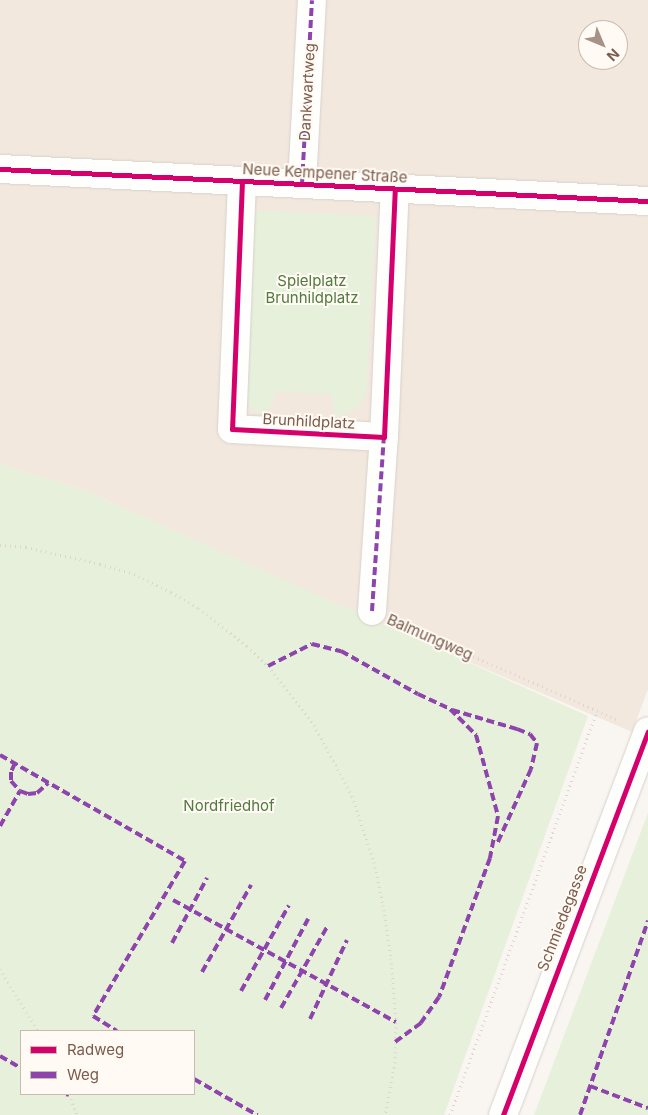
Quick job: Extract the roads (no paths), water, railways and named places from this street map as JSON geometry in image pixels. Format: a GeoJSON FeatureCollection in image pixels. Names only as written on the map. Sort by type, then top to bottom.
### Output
{"type":"FeatureCollection","features":[{"type":"Feature","properties":{"kind":"street","name":"Dankwartweg"},"geometry":{"type":"LineString","coordinates":[[302,184],[312,0]]}},
{"type":"Feature","properties":{"kind":"street","name":"Neue Kempener Straße"},"geometry":{"type":"LineString","coordinates":[[0,169],[648,202]]}},
{"type":"Feature","properties":{"kind":"street","name":"Brunhildplatz"},"geometry":{"type":"LineString","coordinates":[[242,181],[232,429],[384,437]]}},
{"type":"Feature","properties":{"kind":"street"},"geometry":{"type":"LineString","coordinates":[[384,437],[395,189]]}},
{"type":"Feature","properties":{"kind":"street","name":"Balmungweg"},"geometry":{"type":"LineString","coordinates":[[372,612],[384,437]]}},
{"type":"Feature","properties":{"kind":"street","name":"Schmiedegasse"},"geometry":{"type":"LineString","coordinates":[[503,1115],[648,731]]}},
{"type":"Feature","properties":{"kind":"park label","name":"Spielplatz Brunhildplatz"},"geometry":{"type":"Point","coordinates":[312,288]}},
{"type":"Feature","properties":{"kind":"park label","name":"Nordfriedhof"},"geometry":{"type":"Point","coordinates":[229,806]}}]}
